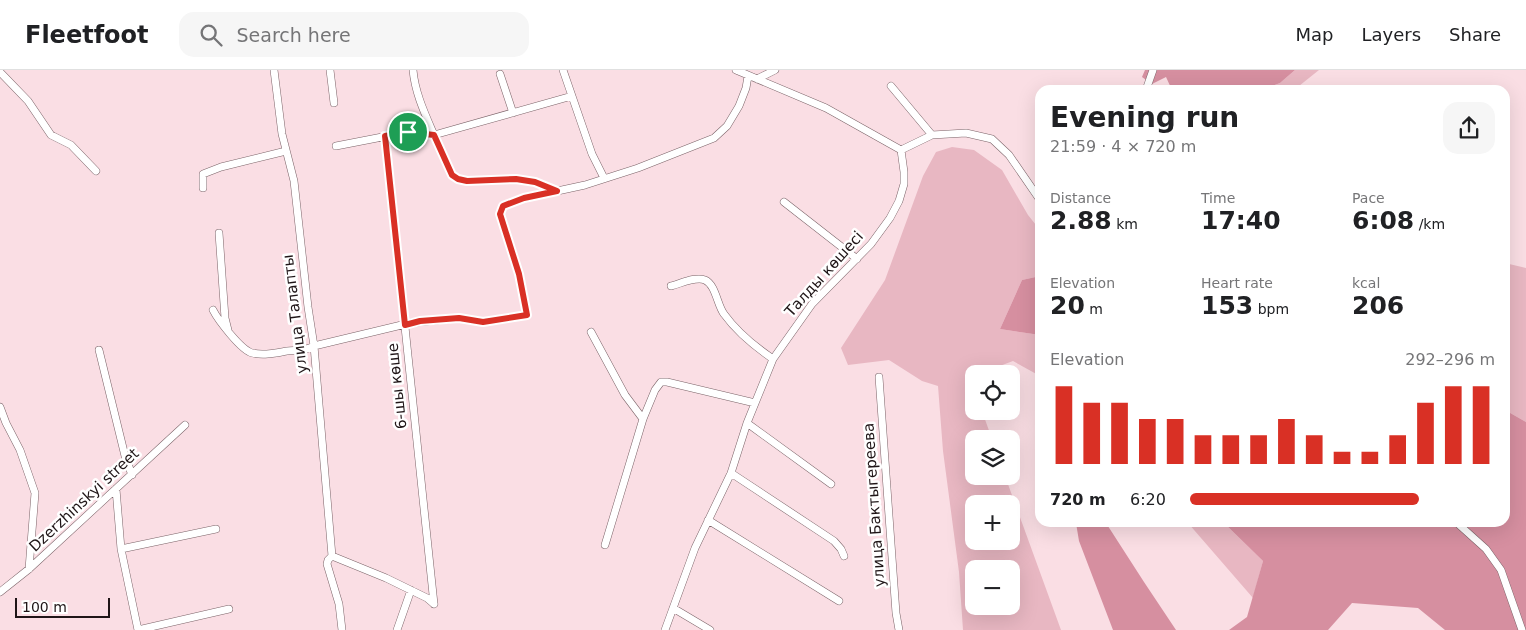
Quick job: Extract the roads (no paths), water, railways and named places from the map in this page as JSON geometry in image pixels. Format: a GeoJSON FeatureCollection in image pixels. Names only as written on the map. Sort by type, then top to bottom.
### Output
{"type":"FeatureCollection","features":[{"type":"Feature","properties":{"kind":"street","name":"улица Талапты"},"geometry":{"type":"LineString","coordinates":[[274,70],[280,119],[294,181],[314,346],[330,558],[328,568],[338,604],[342,630]]}},
{"type":"Feature","properties":{"kind":"street"},"geometry":{"type":"LineString","coordinates":[[330,70],[334,103]]}},
{"type":"Feature","properties":{"kind":"street"},"geometry":{"type":"LineString","coordinates":[[413,70],[418,96],[452,175],[467,181],[516,179],[535,182],[557,191]]}},
{"type":"Feature","properties":{"kind":"street"},"geometry":{"type":"LineString","coordinates":[[563,70],[592,154],[604,178]]}},
{"type":"Feature","properties":{"kind":"street"},"geometry":{"type":"LineString","coordinates":[[736,70],[826,108],[900,150],[932,135],[966,133],[992,139],[1009,155],[1035,193]]}},
{"type":"Feature","properties":{"kind":"street"},"geometry":{"type":"LineString","coordinates":[[757,79],[775,70]]}},
{"type":"Feature","properties":{"kind":"street"},"geometry":{"type":"LineString","coordinates":[[1148,85],[1153,70]]}},
{"type":"Feature","properties":{"kind":"street"},"geometry":{"type":"LineString","coordinates":[[0,72],[28,101],[51,135],[71,145],[96,171]]}},
{"type":"Feature","properties":{"kind":"street"},"geometry":{"type":"LineString","coordinates":[[500,74],[513,113]]}},
{"type":"Feature","properties":{"kind":"street"},"geometry":{"type":"LineString","coordinates":[[213,310],[228,333],[250,352],[273,354],[309,349],[314,346],[420,321],[459,318],[483,322],[527,315],[519,274],[500,214],[503,206],[524,198],[585,185],[638,168],[714,138],[727,126],[739,106],[746,88],[748,76]]}},
{"type":"Feature","properties":{"kind":"street"},"geometry":{"type":"LineString","coordinates":[[891,86],[932,135]]}},
{"type":"Feature","properties":{"kind":"street"},"geometry":{"type":"LineString","coordinates":[[336,146],[408,132],[434,135],[572,96]]}},
{"type":"Feature","properties":{"kind":"street","name":"6-шы көше"},"geometry":{"type":"LineString","coordinates":[[385,136],[434,604],[427,598],[410,590]]}},
{"type":"Feature","properties":{"kind":"street","name":"Талды көшесі"},"geometry":{"type":"LineString","coordinates":[[665,630],[686,571],[731,473],[755,403],[773,359],[812,304],[857,259],[890,218],[899,201],[904,184],[900,150]]}},
{"type":"Feature","properties":{"kind":"street"},"geometry":{"type":"LineString","coordinates":[[202,188],[203,174],[221,167],[286,151]]}},
{"type":"Feature","properties":{"kind":"street"},"geometry":{"type":"LineString","coordinates":[[784,202],[857,259]]}},
{"type":"Feature","properties":{"kind":"street"},"geometry":{"type":"LineString","coordinates":[[219,233],[225,318],[228,333]]}},
{"type":"Feature","properties":{"kind":"street"},"geometry":{"type":"LineString","coordinates":[[671,286],[703,279],[710,283],[722,313],[750,343],[773,359]]}},
{"type":"Feature","properties":{"kind":"street"},"geometry":{"type":"LineString","coordinates":[[591,332],[625,395],[643,419]]}},
{"type":"Feature","properties":{"kind":"street"},"geometry":{"type":"LineString","coordinates":[[99,350],[123,448],[132,475]]}},
{"type":"Feature","properties":{"kind":"street","name":"улица Бактыгереева"},"geometry":{"type":"LineString","coordinates":[[879,377],[896,613],[899,630]]}},
{"type":"Feature","properties":{"kind":"street"},"geometry":{"type":"LineString","coordinates":[[605,544],[643,419],[655,390],[661,382],[755,403]]}},
{"type":"Feature","properties":{"kind":"street"},"geometry":{"type":"LineString","coordinates":[[0,408],[20,450],[35,493],[29,569]]}},
{"type":"Feature","properties":{"kind":"street"},"geometry":{"type":"LineString","coordinates":[[748,423],[832,484]]}},
{"type":"Feature","properties":{"kind":"street","name":"Dzerzhinskyi street"},"geometry":{"type":"LineString","coordinates":[[0,592],[29,569],[185,425]]}},
{"type":"Feature","properties":{"kind":"street"},"geometry":{"type":"LineString","coordinates":[[731,473],[834,541],[844,556]]}},
{"type":"Feature","properties":{"kind":"street"},"geometry":{"type":"LineString","coordinates":[[116,489],[121,549],[138,630],[229,609]]}},
{"type":"Feature","properties":{"kind":"street"},"geometry":{"type":"LineString","coordinates":[[708,520],[839,601]]}},
{"type":"Feature","properties":{"kind":"street"},"geometry":{"type":"LineString","coordinates":[[1462,527],[1486,549],[1501,570],[1522,630]]}},
{"type":"Feature","properties":{"kind":"street"},"geometry":{"type":"LineString","coordinates":[[121,549],[216,529]]}},
{"type":"Feature","properties":{"kind":"street"},"geometry":{"type":"LineString","coordinates":[[330,558],[372,572],[410,590],[397,630]]}},
{"type":"Feature","properties":{"kind":"street"},"geometry":{"type":"LineString","coordinates":[[673,608],[710,630]]}}]}
